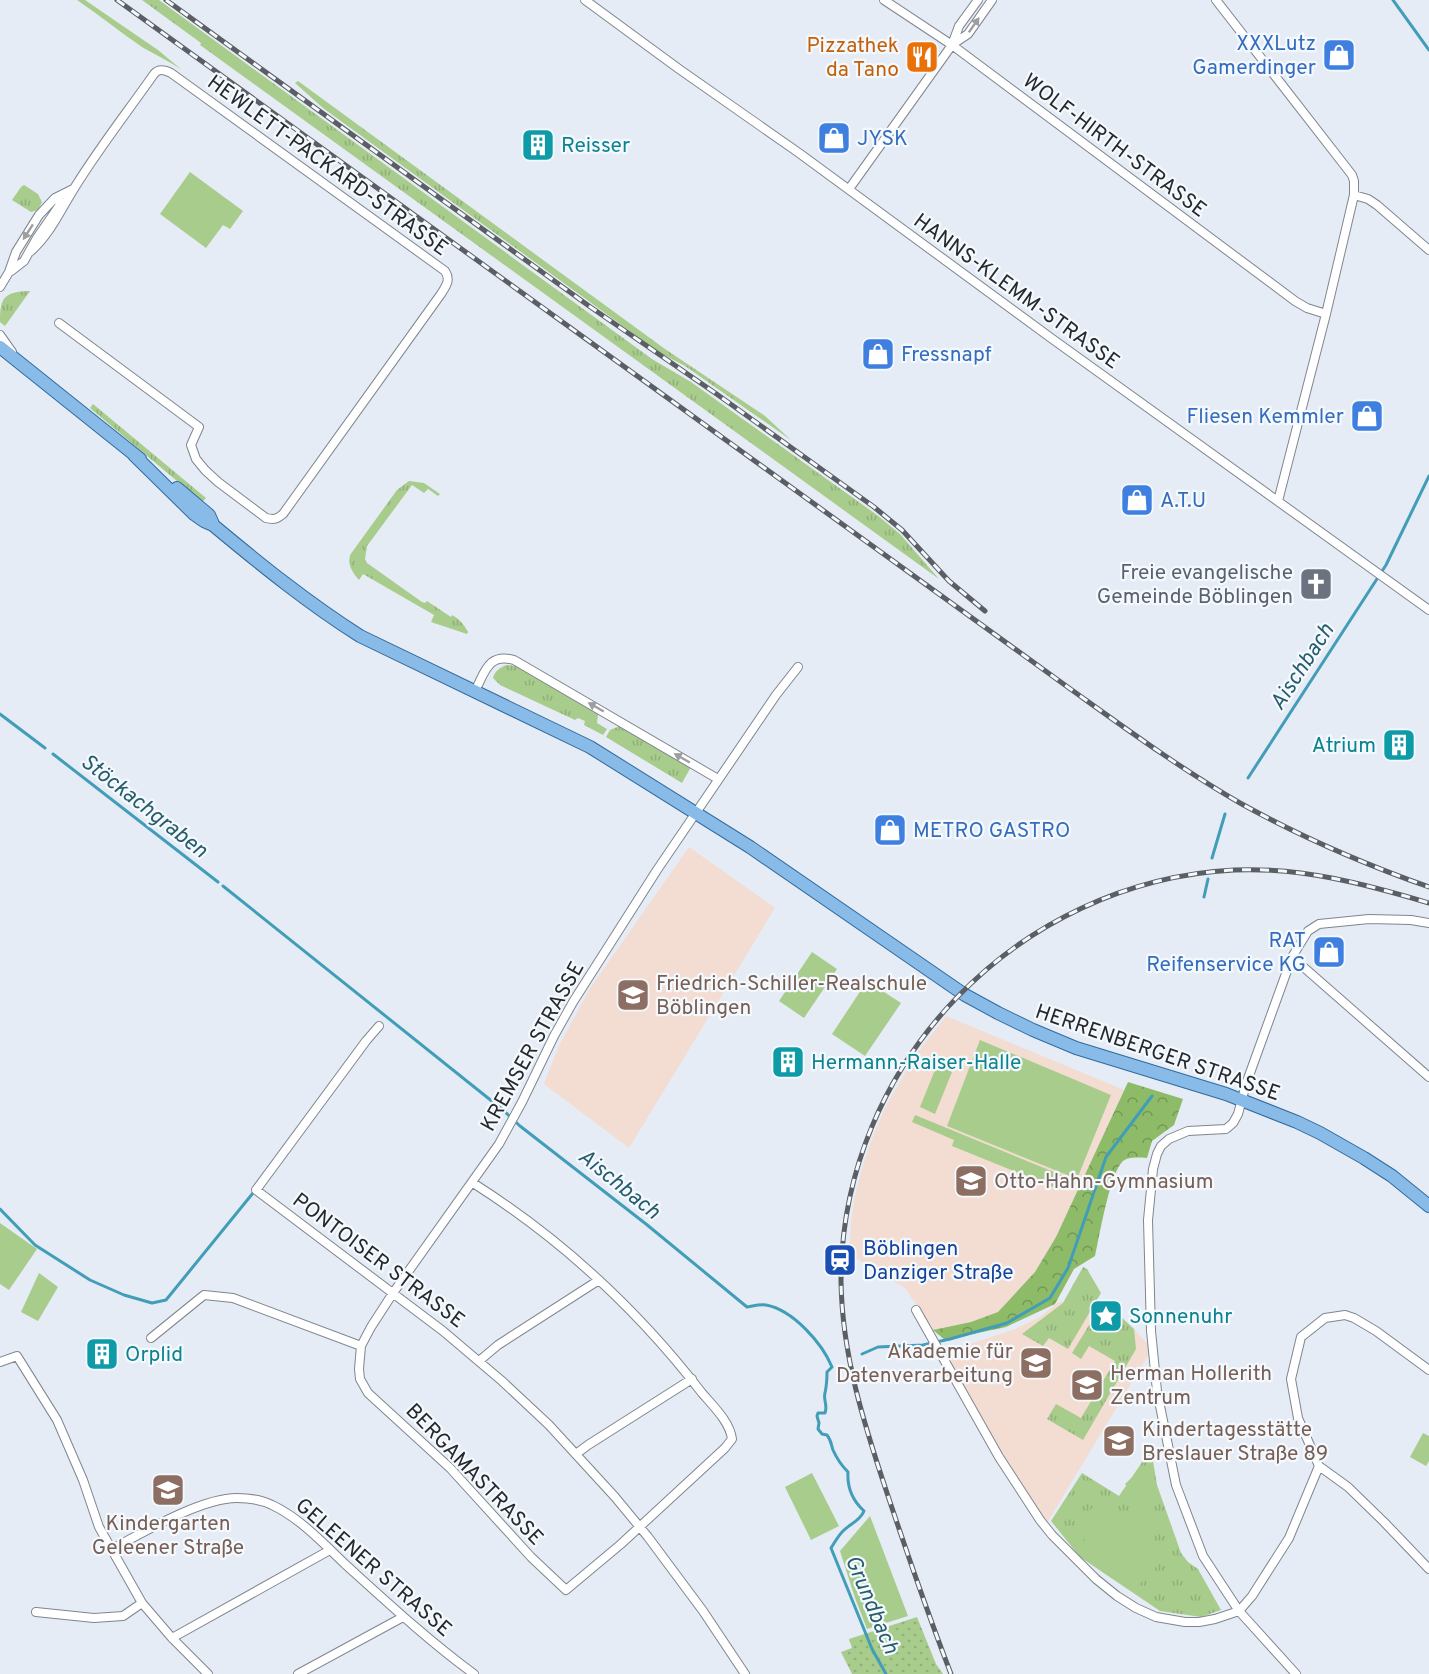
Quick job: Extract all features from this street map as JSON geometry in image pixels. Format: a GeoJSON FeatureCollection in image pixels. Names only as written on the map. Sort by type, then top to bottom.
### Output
{"type":"FeatureCollection","features":[{"type":"Feature","properties":{"kind":"main road","name":"HERRENBERGER STRASSE"},"geometry":{"type":"LineString","coordinates":[[0,347],[134,455],[194,514],[213,525],[267,571],[328,616],[360,636],[590,747],[696,812],[965,994],[998,1013],[1076,1048],[1242,1100],[1297,1122],[1347,1148],[1392,1176],[1429,1206]]}},
{"type":"Feature","properties":{"kind":"street","name":"HANNS-KLEMM-STRASSE"},"geometry":{"type":"LineString","coordinates":[[585,0],[1429,610]]}},
{"type":"Feature","properties":{"kind":"street","name":"WOLF-HIRTH-STRASSE"},"geometry":{"type":"LineString","coordinates":[[885,0],[952,45],[1295,301],[1307,308],[1326,314]]}},
{"type":"Feature","properties":{"kind":"street"},"geometry":{"type":"LineString","coordinates":[[849,189],[952,45],[959,26],[978,0]]}},
{"type":"Feature","properties":{"kind":"street"},"geometry":{"type":"LineString","coordinates":[[952,45],[968,34],[992,0]]}},
{"type":"Feature","properties":{"kind":"street"},"geometry":{"type":"LineString","coordinates":[[1216,0],[1352,175],[1354,181],[1354,195],[1326,314],[1278,501]]}},
{"type":"Feature","properties":{"kind":"street","name":"HEWLETT-PACKARD-STRASSE"},"geometry":{"type":"LineString","coordinates":[[31,251],[53,225],[73,189],[154,74],[159,70],[164,70],[177,77],[445,271],[448,281],[441,294],[283,514],[272,520],[266,518],[218,482],[196,459],[191,445],[199,427],[59,323]]}},
{"type":"Feature","properties":{"kind":"street","name":"HEWLETT-PACKARD-STRASSE"},"geometry":{"type":"LineString","coordinates":[[0,288],[16,252],[39,215],[55,198],[73,189]]}},
{"type":"Feature","properties":{"kind":"street"},"geometry":{"type":"LineString","coordinates":[[1354,195],[1368,199],[1377,205],[1429,250]]}},
{"type":"Feature","properties":{"kind":"street","name":"HEWLETT-PACKARD-STRASSE"},"geometry":{"type":"LineString","coordinates":[[9,272],[24,261],[60,201]]}},
{"type":"Feature","properties":{"kind":"street"},"geometry":{"type":"LineString","coordinates":[[0,335],[20,363]]}},
{"type":"Feature","properties":{"kind":"street"},"geometry":{"type":"LineString","coordinates":[[475,691],[490,663],[496,659],[514,660],[718,779]]}},
{"type":"Feature","properties":{"kind":"street"},"geometry":{"type":"LineString","coordinates":[[696,812],[776,695],[798,668]]}},
{"type":"Feature","properties":{"kind":"street","name":"KREMSER STRASSE"},"geometry":{"type":"LineString","coordinates":[[393,1293],[499,1144],[573,1002],[696,812]]}},
{"type":"Feature","properties":{"kind":"street"},"geometry":{"type":"LineString","coordinates":[[1296,1674],[1239,1611],[1203,1556],[1176,1485],[1154,1376],[1148,1220],[1153,1169],[1161,1146],[1169,1139],[1188,1131],[1226,1129],[1233,1123],[1292,957],[1308,931],[1319,924],[1369,919],[1429,923]]}},
{"type":"Feature","properties":{"kind":"street"},"geometry":{"type":"LineString","coordinates":[[1292,957],[1429,1077]]}},
{"type":"Feature","properties":{"kind":"street","name":"PONTOISER STRASSE"},"geometry":{"type":"LineString","coordinates":[[379,1026],[256,1190],[443,1331],[523,1400],[576,1454],[640,1527],[703,1611],[745,1674]]}},
{"type":"Feature","properties":{"kind":"street"},"geometry":{"type":"LineString","coordinates":[[473,1183],[561,1247],[634,1313],[692,1379],[729,1429],[732,1439],[725,1448],[640,1527]]}},
{"type":"Feature","properties":{"kind":"street"},"geometry":{"type":"LineString","coordinates":[[479,1361],[498,1345],[599,1280]]}},
{"type":"Feature","properties":{"kind":"street","name":"BERGAMASTRASSE"},"geometry":{"type":"LineString","coordinates":[[393,1293],[371,1327],[362,1346],[360,1378],[368,1393],[450,1468],[531,1557],[566,1590],[640,1527]]}},
{"type":"Feature","properties":{"kind":"street"},"geometry":{"type":"LineString","coordinates":[[151,1338],[204,1294],[232,1298],[362,1346]]}},
{"type":"Feature","properties":{"kind":"street"},"geometry":{"type":"LineString","coordinates":[[916,1310],[999,1457],[1040,1520],[1096,1579],[1136,1608],[1156,1617],[1199,1622],[1239,1611],[1252,1596],[1289,1538],[1319,1467]]}},
{"type":"Feature","properties":{"kind":"street"},"geometry":{"type":"LineString","coordinates":[[1429,1370],[1376,1331],[1354,1317],[1345,1315],[1324,1318],[1300,1337],[1291,1379],[1298,1418],[1319,1467],[1348,1487],[1429,1569]]}},
{"type":"Feature","properties":{"kind":"street"},"geometry":{"type":"LineString","coordinates":[[0,1362],[17,1356],[52,1412],[79,1470],[99,1527],[142,1603],[172,1638],[208,1674]]}},
{"type":"Feature","properties":{"kind":"street"},"geometry":{"type":"LineString","coordinates":[[576,1454],[692,1379]]}},
{"type":"Feature","properties":{"kind":"street","name":"GELEENER STRASSE"},"geometry":{"type":"LineString","coordinates":[[112,1549],[194,1508],[228,1498],[259,1500],[279,1509],[304,1527],[403,1617],[474,1674]]}},
{"type":"Feature","properties":{"kind":"street"},"geometry":{"type":"LineString","coordinates":[[172,1638],[330,1550]]}},
{"type":"Feature","properties":{"kind":"street"},"geometry":{"type":"LineString","coordinates":[[36,1612],[94,1618],[123,1616],[142,1603]]}},
{"type":"Feature","properties":{"kind":"street"},"geometry":{"type":"LineString","coordinates":[[298,1674],[403,1617]]}},
{"type":"Feature","properties":{"kind":"shaded area"},"geometry":{"type":"Polygon","coordinates":[[[689,847],[775,908],[629,1148],[544,1084],[558,1048],[589,990],[689,847]]]}},
{"type":"Feature","properties":{"kind":"shaded area","name":"Otto-Hahn-Gymnasium"},"geometry":{"type":"Polygon","coordinates":[[[946,1016],[1124,1090],[1056,1237],[1035,1272],[998,1312],[971,1322],[933,1330],[905,1288],[849,1254],[855,1196],[874,1134],[885,1108],[914,1057],[946,1016]]]}},
{"type":"Feature","properties":{"kind":"shaded area"},"geometry":{"type":"Polygon","coordinates":[[[1089,1301],[1102,1304],[1118,1314],[1152,1349],[1045,1526],[940,1354],[1015,1329],[1040,1317],[1058,1302],[1089,1301]]]}},
{"type":"Feature","properties":{"kind":"green space"},"geometry":{"type":"Polygon","coordinates":[[[77,0],[85,0],[158,50],[182,70],[142,47],[77,0]]]}},
{"type":"Feature","properties":{"kind":"green space"},"geometry":{"type":"Polygon","coordinates":[[[142,0],[159,0],[652,359],[691,382],[877,515],[900,534],[939,579],[200,45],[201,43],[142,0]]]}},
{"type":"Feature","properties":{"kind":"green space"},"geometry":{"type":"Polygon","coordinates":[[[298,81],[665,349],[765,416],[791,440],[685,366],[660,353],[323,108],[295,83],[298,81]]]}},
{"type":"Feature","properties":{"kind":"green space"},"geometry":{"type":"Polygon","coordinates":[[[190,172],[243,211],[230,229],[223,225],[206,248],[160,214],[190,172]]]}},
{"type":"Feature","properties":{"kind":"green space"},"geometry":{"type":"Polygon","coordinates":[[[24,185],[38,194],[42,202],[38,210],[31,212],[12,200],[24,185]]]}},
{"type":"Feature","properties":{"kind":"green space"},"geometry":{"type":"Polygon","coordinates":[[[30,291],[5,326],[0,322],[1,307],[5,298],[14,293],[30,291]]]}},
{"type":"Feature","properties":{"kind":"green space"},"geometry":{"type":"Polygon","coordinates":[[[93,404],[206,498],[202,502],[90,408],[93,404]]]}},
{"type":"Feature","properties":{"kind":"green space"},"geometry":{"type":"Polygon","coordinates":[[[409,481],[424,483],[440,494],[438,496],[428,489],[424,493],[412,485],[367,546],[365,559],[367,563],[422,602],[427,601],[451,617],[452,615],[457,618],[465,627],[467,634],[431,622],[434,615],[363,574],[359,580],[351,569],[350,555],[397,490],[409,481]]]}},
{"type":"Feature","properties":{"kind":"green space"},"geometry":{"type":"Polygon","coordinates":[[[507,665],[516,666],[598,714],[597,723],[607,729],[603,735],[584,725],[585,721],[578,718],[575,720],[500,685],[493,678],[498,670],[507,665]]]}},
{"type":"Feature","properties":{"kind":"green space"},"geometry":{"type":"Polygon","coordinates":[[[620,726],[691,767],[682,783],[606,737],[610,730],[620,726]]]}},
{"type":"Feature","properties":{"kind":"green space"},"geometry":{"type":"Polygon","coordinates":[[[812,952],[837,969],[804,1018],[779,1001],[812,952]]]}},
{"type":"Feature","properties":{"kind":"green space"},"geometry":{"type":"Polygon","coordinates":[[[867,981],[901,1003],[865,1056],[832,1034],[867,981]]]}},
{"type":"Feature","properties":{"kind":"green space"},"geometry":{"type":"Polygon","coordinates":[[[980,1040],[1111,1095],[1077,1179],[947,1126],[980,1040]]]}},
{"type":"Feature","properties":{"kind":"green space"},"geometry":{"type":"Polygon","coordinates":[[[937,1065],[952,1072],[935,1114],[920,1107],[937,1065]]]}},
{"type":"Feature","properties":{"kind":"green space"},"geometry":{"type":"Polygon","coordinates":[[[1128,1082],[1183,1099],[1174,1125],[1152,1141],[1147,1158],[1128,1158],[1118,1168],[1109,1191],[1095,1256],[1074,1269],[1055,1304],[1006,1327],[945,1340],[933,1330],[971,1322],[998,1312],[1035,1272],[1056,1237],[1128,1082]]]}},
{"type":"Feature","properties":{"kind":"green space"},"geometry":{"type":"Polygon","coordinates":[[[915,1115],[1076,1181],[1074,1188],[1056,1180],[1053,1187],[952,1146],[954,1140],[912,1122],[915,1115]]]}},
{"type":"Feature","properties":{"kind":"green space"},"geometry":{"type":"Polygon","coordinates":[[[0,1223],[37,1249],[9,1290],[0,1284],[0,1223]]]}},
{"type":"Feature","properties":{"kind":"green space"},"geometry":{"type":"Polygon","coordinates":[[[1083,1267],[1087,1269],[1101,1293],[1068,1349],[1049,1338],[1043,1346],[1022,1334],[1063,1303],[1083,1267]]]}},
{"type":"Feature","properties":{"kind":"green space"},"geometry":{"type":"Polygon","coordinates":[[[39,1273],[58,1287],[38,1321],[21,1312],[39,1273]]]}},
{"type":"Feature","properties":{"kind":"green space"},"geometry":{"type":"Polygon","coordinates":[[[1102,1304],[1118,1314],[1134,1329],[1136,1349],[1083,1440],[1047,1419],[1056,1404],[1081,1418],[1115,1361],[1089,1346],[1081,1359],[1072,1353],[1102,1304]]]}},
{"type":"Feature","properties":{"kind":"green space"},"geometry":{"type":"Polygon","coordinates":[[[1423,1433],[1429,1436],[1429,1461],[1426,1466],[1410,1457],[1423,1433]]]}},
{"type":"Feature","properties":{"kind":"green space"},"geometry":{"type":"Polygon","coordinates":[[[1151,1449],[1157,1485],[1181,1553],[1198,1569],[1221,1610],[1201,1617],[1160,1611],[1080,1557],[1051,1521],[1082,1473],[1119,1496],[1151,1449]]]}},
{"type":"Feature","properties":{"kind":"green space"},"geometry":{"type":"Polygon","coordinates":[[[1142,1468],[1150,1487],[1147,1506],[1155,1538],[1149,1540],[1166,1556],[1136,1588],[1073,1529],[1102,1497],[1135,1527],[1135,1510],[1127,1501],[1134,1494],[1125,1484],[1142,1468]]]}},
{"type":"Feature","properties":{"kind":"green space"},"geometry":{"type":"Polygon","coordinates":[[[812,1473],[839,1526],[811,1540],[785,1487],[812,1473]]]}},
{"type":"Feature","properties":{"kind":"green space"},"geometry":{"type":"Polygon","coordinates":[[[870,1516],[908,1616],[867,1629],[840,1551],[870,1516]]]}},
{"type":"Feature","properties":{"kind":"green space"},"geometry":{"type":"Polygon","coordinates":[[[917,1617],[936,1664],[943,1674],[852,1674],[841,1652],[852,1648],[849,1639],[917,1617]]]}},
{"type":"Feature","properties":{"kind":"waterway","name":"Aischbach"},"geometry":{"type":"LineString","coordinates":[[1393,0],[1429,50]]}},
{"type":"Feature","properties":{"kind":"waterway","name":"Aischbach"},"geometry":{"type":"LineString","coordinates":[[1248,778],[1386,565],[1429,476]]}},
{"type":"Feature","properties":{"kind":"waterway","name":"Stöckachgraben"},"geometry":{"type":"LineString","coordinates":[[0,714],[45,748]]}},
{"type":"Feature","properties":{"kind":"waterway","name":"Stöckachgraben"},"geometry":{"type":"LineString","coordinates":[[53,754],[218,882]]}},
{"type":"Feature","properties":{"kind":"waterway","name":"Aischbach"},"geometry":{"type":"LineString","coordinates":[[1212,858],[1225,814]]}},
{"type":"Feature","properties":{"kind":"waterway","name":"Aischbach"},"geometry":{"type":"LineString","coordinates":[[1204,897],[1208,879]]}},
{"type":"Feature","properties":{"kind":"waterway","name":"Aischbach"},"geometry":{"type":"LineString","coordinates":[[223,886],[747,1307],[764,1305],[776,1308],[796,1320],[814,1338],[832,1367],[827,1372],[825,1413],[818,1413],[817,1416],[818,1429],[822,1434],[827,1435],[836,1456],[848,1472],[852,1494],[864,1511],[841,1533],[831,1548],[872,1649],[886,1674]]}},
{"type":"Feature","properties":{"kind":"waterway","name":"Aischbach"},"geometry":{"type":"LineString","coordinates":[[862,1354],[878,1347],[923,1345],[1007,1323],[1050,1298],[1068,1268],[1106,1157],[1152,1096]]}},
{"type":"Feature","properties":{"kind":"waterway","name":"Aischbach"},"geometry":{"type":"LineString","coordinates":[[0,1209],[35,1245],[90,1280],[124,1295],[152,1303],[166,1300],[253,1193]]}},
{"type":"Feature","properties":{"kind":"railway"},"geometry":{"type":"LineString","coordinates":[[117,0],[1132,733],[1218,790],[1286,827],[1357,859],[1429,887]]}},
{"type":"Feature","properties":{"kind":"railway"},"geometry":{"type":"LineString","coordinates":[[166,0],[589,306],[874,507],[902,530],[949,581],[985,611]]}},
{"type":"Feature","properties":{"kind":"railway"},"geometry":{"type":"LineString","coordinates":[[951,1674],[870,1441],[850,1362],[842,1309],[841,1281],[849,1201],[872,1126],[908,1058],[956,998],[1015,947],[1081,908],[1155,882],[1234,870],[1284,871],[1357,883],[1429,903]]}},
{"type":"Feature","properties":{"kind":"place","name":"XXXLutz Gamerdinger"},"geometry":{"type":"Point","coordinates":[1339,55]}},
{"type":"Feature","properties":{"kind":"place","name":"Pizzathek da Tano"},"geometry":{"type":"Point","coordinates":[922,57]}},
{"type":"Feature","properties":{"kind":"place","name":"JYSK"},"geometry":{"type":"Point","coordinates":[834,138]}},
{"type":"Feature","properties":{"kind":"place","name":"Reisser"},"geometry":{"type":"Point","coordinates":[538,145]}},
{"type":"Feature","properties":{"kind":"place","name":"Fressnapf"},"geometry":{"type":"Point","coordinates":[878,354]}},
{"type":"Feature","properties":{"kind":"place","name":"Fliesen Kemmler"},"geometry":{"type":"Point","coordinates":[1367,416]}},
{"type":"Feature","properties":{"kind":"place","name":"A.T.U"},"geometry":{"type":"Point","coordinates":[1137,500]}},
{"type":"Feature","properties":{"kind":"place","name":"Freie evangelische Gemeinde Böblingen"},"geometry":{"type":"Point","coordinates":[1316,584]}},
{"type":"Feature","properties":{"kind":"place","name":"Atrium"},"geometry":{"type":"Point","coordinates":[1399,745]}},
{"type":"Feature","properties":{"kind":"place","name":"METRO GASTRO"},"geometry":{"type":"Point","coordinates":[890,830]}},
{"type":"Feature","properties":{"kind":"place","name":"RAT Reifenservice KG"},"geometry":{"type":"Point","coordinates":[1329,952]}},
{"type":"Feature","properties":{"kind":"place","name":"Friedrich-Schiller-Realschule Böblingen"},"geometry":{"type":"Point","coordinates":[633,995]}},
{"type":"Feature","properties":{"kind":"place","name":"Hermann-Raiser-Halle"},"geometry":{"type":"Point","coordinates":[788,1062]}},
{"type":"Feature","properties":{"kind":"place","name":"Otto-Hahn-Gymnasium"},"geometry":{"type":"Point","coordinates":[971,1181]}},
{"type":"Feature","properties":{"kind":"place","name":"Böblingen Danziger Straße"},"geometry":{"type":"Point","coordinates":[840,1260]}},
{"type":"Feature","properties":{"kind":"place","name":"Sonnenuhr"},"geometry":{"type":"Point","coordinates":[1106,1316]}},
{"type":"Feature","properties":{"kind":"place","name":"Orplid"},"geometry":{"type":"Point","coordinates":[102,1354]}},
{"type":"Feature","properties":{"kind":"place","name":"Akademie für Datenverarbeitung"},"geometry":{"type":"Point","coordinates":[1036,1363]}},
{"type":"Feature","properties":{"kind":"place","name":"Herman Hollerith Zentrum"},"geometry":{"type":"Point","coordinates":[1087,1385]}},
{"type":"Feature","properties":{"kind":"place","name":"Kindertagesstätte Breslauer Straße 89"},"geometry":{"type":"Point","coordinates":[1119,1441]}},
{"type":"Feature","properties":{"kind":"place","name":"Kindergarten Geleener Straße"},"geometry":{"type":"Point","coordinates":[168,1490]}},
{"type":"Feature","properties":{"kind":"water label","name":"Grundbach"},"geometry":{"type":"Point","coordinates":[873,1604]}}]}
